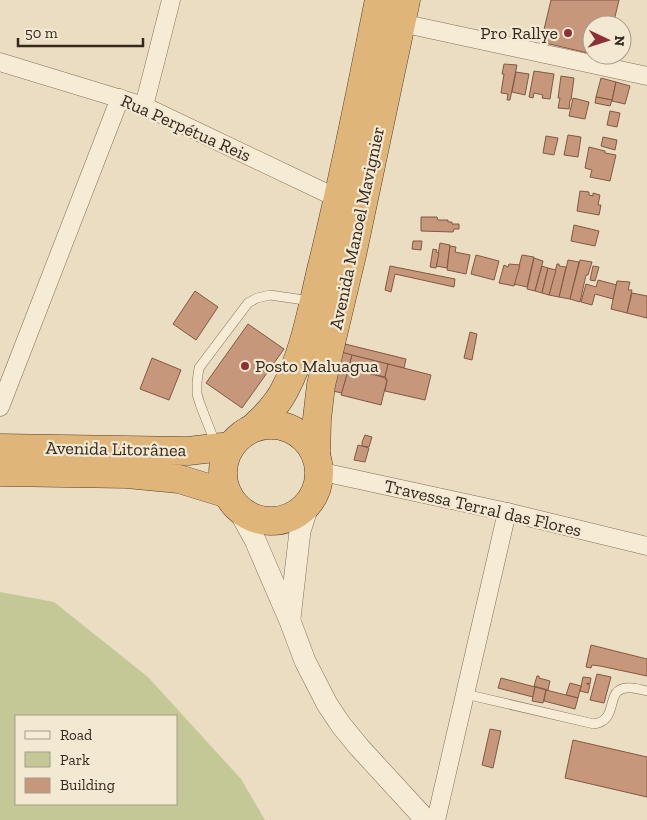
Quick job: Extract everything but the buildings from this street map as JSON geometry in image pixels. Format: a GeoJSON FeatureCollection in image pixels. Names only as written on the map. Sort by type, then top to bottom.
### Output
{"type":"FeatureCollection","features":[{"type":"Feature","properties":{"kind":"highway","name":"Avenida Manoel Mavignier"},"geometry":{"type":"LineString","coordinates":[[254,427],[271,410],[285,391],[295,368],[314,302],[339,199],[379,0]]}},
{"type":"Feature","properties":{"kind":"highway","name":"Avenida Manoel Mavignier"},"geometry":{"type":"LineString","coordinates":[[317,464],[317,419],[321,385],[352,255],[403,11]]}},
{"type":"Feature","properties":{"kind":"highway"},"geometry":{"type":"LineString","coordinates":[[269,424],[284,426],[298,433],[308,443],[317,464],[316,486],[310,500],[299,512],[284,519],[267,521],[251,516],[232,500],[223,478],[224,446],[254,427],[269,424]]}},
{"type":"Feature","properties":{"kind":"highway","name":"Avenida Litorânea"},"geometry":{"type":"LineString","coordinates":[[0,448],[188,451],[224,446]]}},
{"type":"Feature","properties":{"kind":"highway","name":"Avenida Litorânea"},"geometry":{"type":"LineString","coordinates":[[0,472],[127,474],[179,479],[232,500]]}},
{"type":"Feature","properties":{"kind":"street"},"geometry":{"type":"LineString","coordinates":[[144,106],[171,0]]}},
{"type":"Feature","properties":{"kind":"street"},"geometry":{"type":"LineString","coordinates":[[403,11],[647,76]]}},
{"type":"Feature","properties":{"kind":"street","name":"Rua Perpétua Reis"},"geometry":{"type":"LineString","coordinates":[[0,62],[144,106],[339,199]]}},
{"type":"Feature","properties":{"kind":"street"},"geometry":{"type":"LineString","coordinates":[[0,407],[120,98]]}},
{"type":"Feature","properties":{"kind":"street","name":"Travessa Terral das Flores"},"geometry":{"type":"LineString","coordinates":[[317,464],[647,546]]}},
{"type":"Feature","properties":{"kind":"street"},"geometry":{"type":"LineString","coordinates":[[232,500],[256,540],[290,621],[304,662],[326,704],[359,747],[426,820]]}},
{"type":"Feature","properties":{"kind":"street"},"geometry":{"type":"LineString","coordinates":[[290,621],[300,531],[310,500]]}},
{"type":"Feature","properties":{"kind":"street"},"geometry":{"type":"LineString","coordinates":[[436,820],[507,512]]}},
{"type":"Feature","properties":{"kind":"lane"},"geometry":{"type":"LineString","coordinates":[[224,446],[200,404],[197,394],[199,368],[248,303],[257,298],[270,295],[314,302]]}},
{"type":"Feature","properties":{"kind":"lane"},"geometry":{"type":"LineString","coordinates":[[465,694],[594,724],[601,723],[607,718],[615,694],[620,689],[627,688],[647,691]]}},
{"type":"Feature","properties":{"kind":"green space"},"geometry":{"type":"Polygon","coordinates":[[[0,592],[54,602],[148,677],[241,779],[265,820],[0,820],[0,592]]]}},
{"type":"Feature","properties":{"kind":"place","name":"Pro Rallye"},"geometry":{"type":"Point","coordinates":[568,33]}},
{"type":"Feature","properties":{"kind":"place","name":"Posto Maluagua"},"geometry":{"type":"Point","coordinates":[245,366]}}]}
